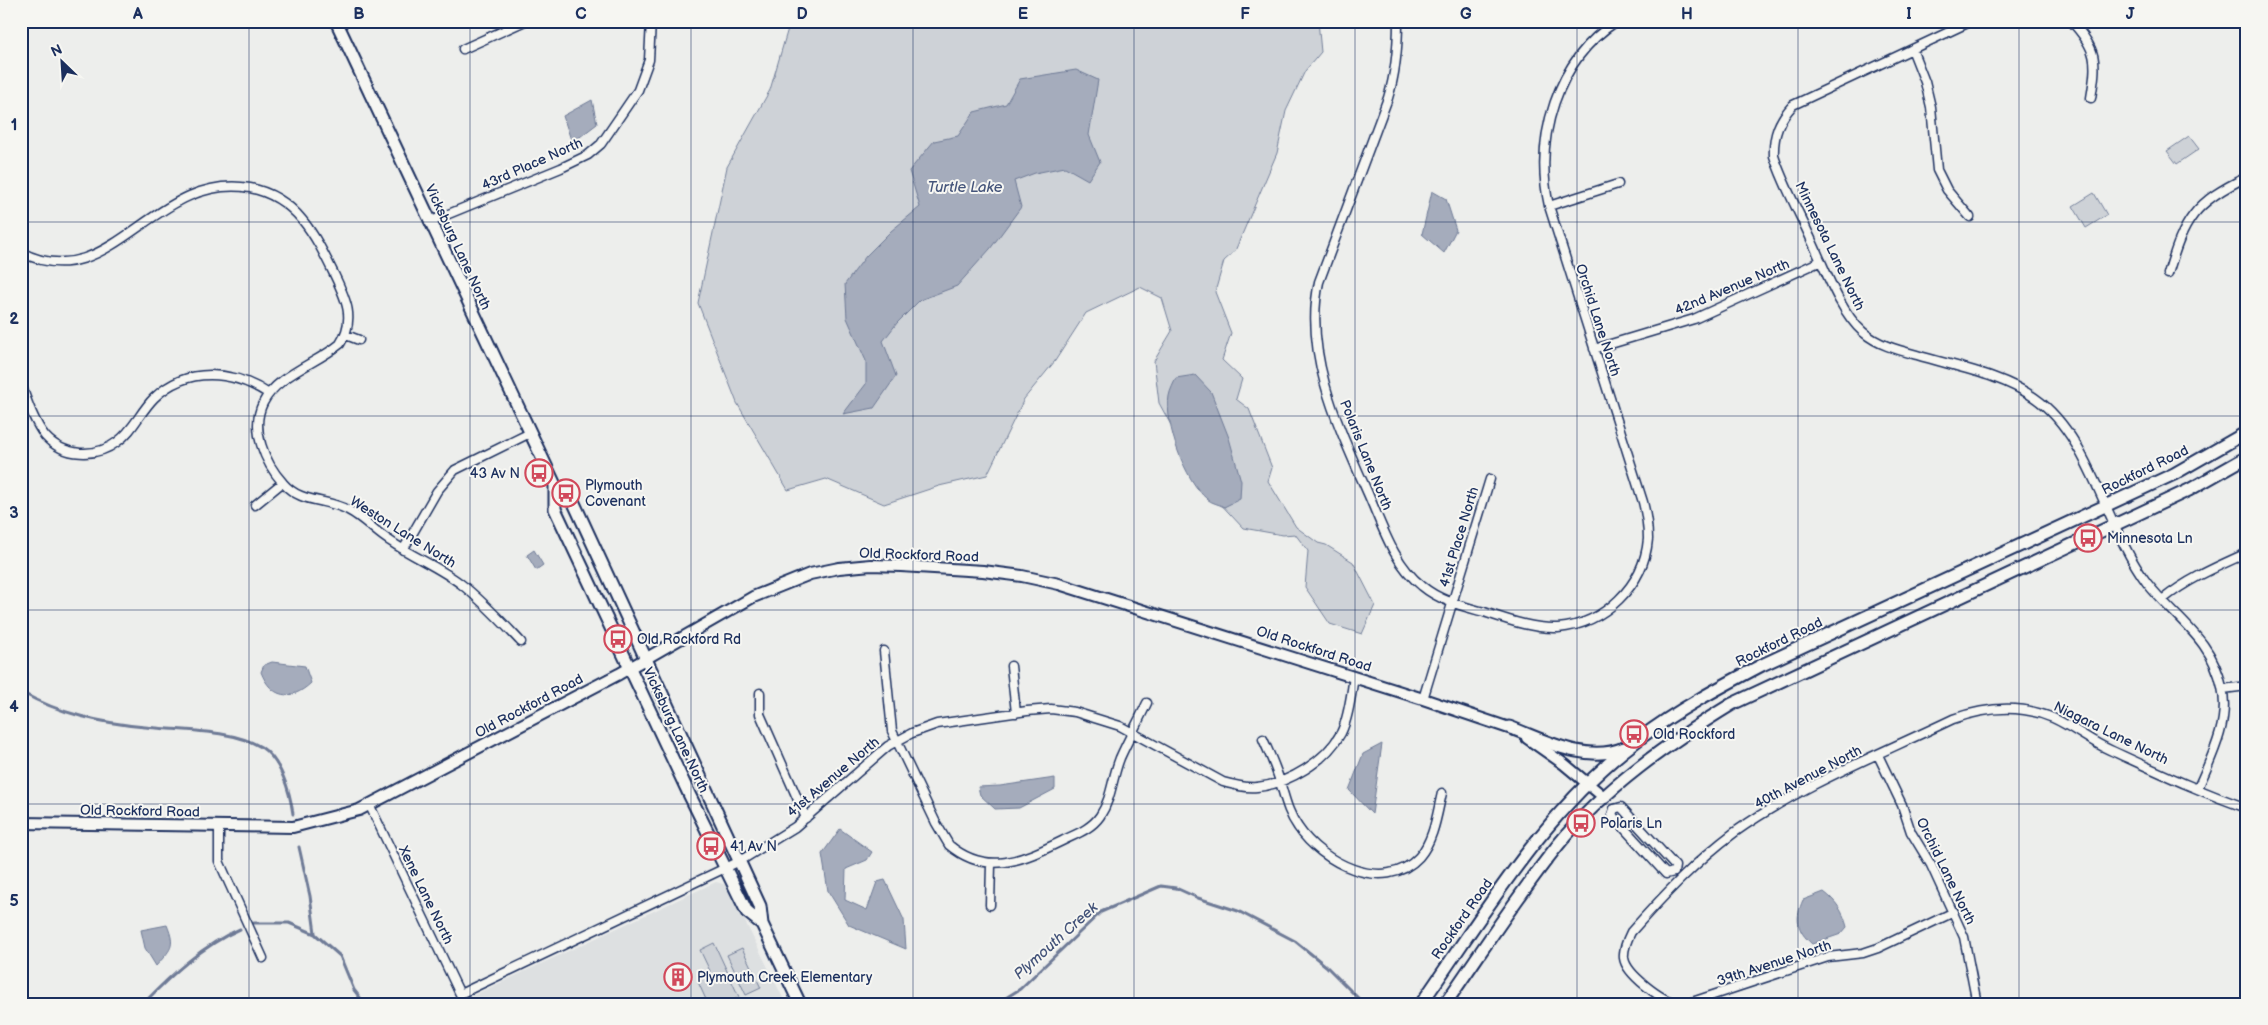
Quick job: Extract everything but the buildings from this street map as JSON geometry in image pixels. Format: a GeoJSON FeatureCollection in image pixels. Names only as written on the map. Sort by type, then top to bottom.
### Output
{"type":"FeatureCollection","features":[{"type":"Feature","properties":{"kind":"main road","name":"Vicksburg Lane North"},"geometry":{"type":"LineString","coordinates":[[336,21],[429,222],[555,485],[574,503],[740,861],[760,906],[762,924],[800,1004]]}},
{"type":"Feature","properties":{"kind":"main road","name":"Rockford Road"},"geometry":{"type":"LineString","coordinates":[[1421,1004],[1538,837],[1588,784],[1638,739],[1713,691],[1762,665],[2174,474],[2247,432]]}},
{"type":"Feature","properties":{"kind":"main road"},"geometry":{"type":"LineString","coordinates":[[1445,1004],[1558,845],[1605,798],[1679,737],[1732,704],[2189,490],[2247,457]]}},
{"type":"Feature","properties":{"kind":"main road","name":"Vicksburg Lane North"},"geometry":{"type":"LineString","coordinates":[[555,485],[555,509],[690,796],[747,912],[762,924]]}},
{"type":"Feature","properties":{"kind":"main road"},"geometry":{"type":"LineString","coordinates":[[1509,727],[1563,747],[1590,753],[1615,752],[1638,739]]}},
{"type":"Feature","properties":{"kind":"street"},"geometry":{"type":"LineString","coordinates":[[21,26],[23,21]]}},
{"type":"Feature","properties":{"kind":"street"},"geometry":{"type":"LineString","coordinates":[[463,50],[525,21]]}},
{"type":"Feature","properties":{"kind":"street","name":"43rd Place North"},"geometry":{"type":"LineString","coordinates":[[429,222],[561,168],[588,155],[601,144],[638,90],[649,60],[651,21]]}},
{"type":"Feature","properties":{"kind":"street","name":"Polaris Lane North"},"geometry":{"type":"LineString","coordinates":[[1398,21],[1395,73],[1388,98],[1319,282],[1316,298],[1316,332],[1322,371],[1340,430],[1390,545],[1409,575],[1436,596],[1452,603]]}},
{"type":"Feature","properties":{"kind":"street"},"geometry":{"type":"LineString","coordinates":[[1970,217],[1947,190],[1938,170],[1931,107],[1925,82],[1912,49],[1972,21]]}},
{"type":"Feature","properties":{"kind":"street"},"geometry":{"type":"LineString","coordinates":[[2071,21],[2084,35],[2094,56],[2096,67],[2091,98]]}},
{"type":"Feature","properties":{"kind":"street","name":"Orchid Lane North"},"geometry":{"type":"LineString","coordinates":[[1452,603],[1539,627],[1558,628],[1592,618],[1612,607],[1625,593],[1644,559],[1648,540],[1643,502],[1549,206],[1543,164],[1545,138],[1551,112],[1561,87],[1574,64],[1612,22]]}},
{"type":"Feature","properties":{"kind":"street","name":"Minnesota Lane North"},"geometry":{"type":"LineString","coordinates":[[1912,49],[1793,105],[1783,115],[1777,129],[1774,142],[1778,169],[1821,261],[1852,320],[1863,332],[1877,342],[2014,385],[2035,397],[2054,413],[2069,432],[2081,453],[2113,526],[2132,561],[2162,600],[2205,645],[2216,665],[2223,689],[2221,729],[2198,788]]}},
{"type":"Feature","properties":{"kind":"street"},"geometry":{"type":"LineString","coordinates":[[2168,274],[2184,227],[2196,210],[2212,196],[2247,177]]}},
{"type":"Feature","properties":{"kind":"street"},"geometry":{"type":"LineString","coordinates":[[1549,206],[1618,184]]}},
{"type":"Feature","properties":{"kind":"street"},"geometry":{"type":"LineString","coordinates":[[21,252],[44,261],[61,263],[87,258],[111,246],[172,203],[204,190],[235,186],[255,189],[275,196],[306,222],[317,240],[347,304],[350,322],[346,335],[359,340]]}},
{"type":"Feature","properties":{"kind":"street","name":"42nd Avenue North"},"geometry":{"type":"LineString","coordinates":[[1594,349],[1694,319],[1821,261]]}},
{"type":"Feature","properties":{"kind":"street","name":"Weston Lane North"},"geometry":{"type":"LineString","coordinates":[[346,335],[340,344],[330,352],[282,382],[269,394],[257,419],[258,434],[262,448],[282,483],[293,492],[305,499],[346,509],[403,550],[461,584],[521,642]]}},
{"type":"Feature","properties":{"kind":"street"},"geometry":{"type":"LineString","coordinates":[[21,384],[45,436],[55,445],[81,454],[95,453],[119,441],[154,398],[184,379],[219,374],[254,384],[269,394]]}},
{"type":"Feature","properties":{"kind":"street"},"geometry":{"type":"LineString","coordinates":[[403,550],[437,491],[450,474],[468,462],[530,433]]}},
{"type":"Feature","properties":{"kind":"street","name":"41st Place North"},"geometry":{"type":"LineString","coordinates":[[1452,603],[1490,479]]}},
{"type":"Feature","properties":{"kind":"street"},"geometry":{"type":"LineString","coordinates":[[255,505],[282,483]]}},
{"type":"Feature","properties":{"kind":"street"},"geometry":{"type":"LineString","coordinates":[[2162,600],[2182,584],[2247,553]]}},
{"type":"Feature","properties":{"kind":"street","name":"Old Rockford Road"},"geometry":{"type":"LineString","coordinates":[[21,822],[296,826],[370,806],[647,658],[740,604],[781,584],[810,574],[839,568],[878,565],[983,571],[1022,576],[1060,584],[1509,727],[1538,744],[1605,798],[1614,809]]}},
{"type":"Feature","properties":{"kind":"street"},"geometry":{"type":"LineString","coordinates":[[1424,699],[1452,603]]}},
{"type":"Feature","properties":{"kind":"street"},"geometry":{"type":"LineString","coordinates":[[884,651],[892,731],[936,823],[949,845],[969,859],[991,864],[1015,861],[1034,854],[1087,829],[1099,818],[1106,806],[1119,760],[1147,703]]}},
{"type":"Feature","properties":{"kind":"street"},"geometry":{"type":"LineString","coordinates":[[1011,666],[1016,713]]}},
{"type":"Feature","properties":{"kind":"street","name":"41st Avenue North"},"geometry":{"type":"LineString","coordinates":[[460,994],[740,861],[806,818],[867,764],[897,742],[937,724],[1052,709],[1075,712],[1098,718],[1133,733],[1223,782],[1239,787],[1257,787],[1280,782],[1306,768],[1336,741],[1342,730],[1354,677]]}},
{"type":"Feature","properties":{"kind":"street"},"geometry":{"type":"LineString","coordinates":[[2223,689],[2247,686]]}},
{"type":"Feature","properties":{"kind":"street"},"geometry":{"type":"LineString","coordinates":[[760,693],[760,714],[806,818]]}},
{"type":"Feature","properties":{"kind":"street","name":"Niagara Lane North"},"geometry":{"type":"LineString","coordinates":[[1932,729],[1973,712],[1986,709],[2014,708],[2034,712],[2054,718],[2099,745],[2247,808]]}},
{"type":"Feature","properties":{"kind":"street","name":"40th Avenue North"},"geometry":{"type":"LineString","coordinates":[[1657,994],[1630,971],[1624,960],[1624,950],[1631,932],[1680,879],[1721,842],[1781,802],[1932,729]]}},
{"type":"Feature","properties":{"kind":"street"},"geometry":{"type":"LineString","coordinates":[[1263,739],[1280,782],[1288,811],[1298,828],[1312,843],[1345,865],[1372,874],[1396,870],[1418,858],[1428,844],[1442,793]]}},
{"type":"Feature","properties":{"kind":"street","name":"Orchid Lane North"},"geometry":{"type":"LineString","coordinates":[[1878,754],[1902,805],[1911,832],[1931,865],[1954,912],[1969,952],[1977,1004]]}},
{"type":"Feature","properties":{"kind":"street","name":"Xene Lane North"},"geometry":{"type":"LineString","coordinates":[[370,806],[460,994]]}},
{"type":"Feature","properties":{"kind":"street","name":"Old Rockford Road"},"geometry":{"type":"LineString","coordinates":[[1614,809],[1621,807],[1675,866],[1674,872]]}},
{"type":"Feature","properties":{"kind":"street","name":"Old Rockford Road"},"geometry":{"type":"LineString","coordinates":[[1614,809],[1612,815],[1666,874],[1674,872]]}},
{"type":"Feature","properties":{"kind":"street"},"geometry":{"type":"LineString","coordinates":[[219,826],[219,861],[263,958]]}},
{"type":"Feature","properties":{"kind":"street"},"geometry":{"type":"LineString","coordinates":[[990,905],[991,864]]}},
{"type":"Feature","properties":{"kind":"street","name":"Old Rockford Road"},"geometry":{"type":"LineString","coordinates":[[1674,872],[1680,879]]}},
{"type":"Feature","properties":{"kind":"street","name":"39th Avenue North"},"geometry":{"type":"LineString","coordinates":[[1657,994],[1678,1003],[1689,1003],[1828,957],[1863,953],[1878,948],[1954,912]]}},
{"type":"Feature","properties":{"kind":"shaded area"},"geometry":{"type":"Polygon","coordinates":[[[792,21],[1318,21],[1321,52],[1305,71],[1286,111],[1277,153],[1235,251],[1224,261],[1215,292],[1231,333],[1222,360],[1242,379],[1236,399],[1249,409],[1272,468],[1268,481],[1296,527],[1318,543],[1326,545],[1353,562],[1375,605],[1362,634],[1330,624],[1305,587],[1308,551],[1295,534],[1283,535],[1243,528],[1204,486],[1159,403],[1154,361],[1172,331],[1162,298],[1140,287],[1086,313],[1055,361],[1024,399],[987,475],[939,486],[884,504],[826,479],[788,490],[737,403],[698,303],[727,167],[770,90],[789,25],[792,21]]]}},
{"type":"Feature","properties":{"kind":"shaded area"},"geometry":{"type":"Polygon","coordinates":[[[2189,136],[2199,149],[2177,164],[2167,151],[2189,136]]]}},
{"type":"Feature","properties":{"kind":"shaded area"},"geometry":{"type":"Polygon","coordinates":[[[2094,193],[2107,215],[2086,228],[2073,206],[2094,193]]]}},
{"type":"Feature","properties":{"kind":"shaded area"},"geometry":{"type":"Polygon","coordinates":[[[716,882],[727,885],[786,1004],[455,1004],[716,882]]]}},
{"type":"Feature","properties":{"kind":"shaded area"},"geometry":{"type":"Polygon","coordinates":[[[714,943],[739,997],[726,1004],[708,1004],[698,982],[701,981],[698,976],[710,971],[700,950],[714,943]]]}},
{"type":"Feature","properties":{"kind":"shaded area"},"geometry":{"type":"Polygon","coordinates":[[[742,948],[761,988],[746,995],[727,955],[742,948]]]}},
{"type":"Feature","properties":{"kind":"water","name":"Turtle Lake"},"geometry":{"type":"Polygon","coordinates":[[[1076,70],[1098,80],[1089,135],[1100,162],[1088,180],[1065,167],[1035,173],[1014,181],[1021,207],[990,249],[957,286],[920,300],[897,323],[883,341],[896,376],[874,408],[843,414],[866,384],[866,361],[847,318],[845,284],[866,256],[891,231],[920,207],[909,171],[934,141],[958,136],[974,112],[1006,104],[1020,79],[1076,70]]]}},
{"type":"Feature","properties":{"kind":"water"},"geometry":{"type":"Polygon","coordinates":[[[592,100],[597,124],[572,143],[563,116],[592,100]]]}},
{"type":"Feature","properties":{"kind":"water"},"geometry":{"type":"Polygon","coordinates":[[[1432,191],[1446,199],[1456,230],[1444,253],[1422,234],[1432,191]]]}},
{"type":"Feature","properties":{"kind":"water"},"geometry":{"type":"Polygon","coordinates":[[[1195,375],[1211,392],[1229,438],[1241,481],[1240,499],[1224,507],[1211,502],[1199,491],[1184,466],[1173,436],[1168,407],[1171,389],[1176,378],[1195,375]]]}},
{"type":"Feature","properties":{"kind":"water"},"geometry":{"type":"Polygon","coordinates":[[[534,550],[543,565],[536,570],[527,555],[534,550]]]}},
{"type":"Feature","properties":{"kind":"water"},"geometry":{"type":"Polygon","coordinates":[[[272,662],[305,666],[311,683],[304,689],[289,695],[276,692],[265,681],[261,672],[264,665],[272,662]]]}},
{"type":"Feature","properties":{"kind":"water"},"geometry":{"type":"Polygon","coordinates":[[[1382,744],[1372,814],[1349,790],[1363,754],[1382,744]]]}},
{"type":"Feature","properties":{"kind":"water"},"geometry":{"type":"Polygon","coordinates":[[[1055,778],[1055,789],[1019,808],[995,809],[980,795],[978,787],[1000,786],[1055,778]]]}},
{"type":"Feature","properties":{"kind":"water"},"geometry":{"type":"Polygon","coordinates":[[[840,829],[872,852],[867,860],[846,869],[845,900],[867,910],[877,882],[885,880],[904,920],[906,949],[849,925],[828,891],[822,854],[840,829]]]}},
{"type":"Feature","properties":{"kind":"water"},"geometry":{"type":"Polygon","coordinates":[[[1824,892],[1838,907],[1847,927],[1841,934],[1812,944],[1800,929],[1798,924],[1799,912],[1803,900],[1824,892]]]}},
{"type":"Feature","properties":{"kind":"water"},"geometry":{"type":"Polygon","coordinates":[[[167,925],[171,938],[170,947],[156,966],[145,948],[141,930],[167,925]]]}},
{"type":"Feature","properties":{"kind":"waterway"},"geometry":{"type":"LineString","coordinates":[[21,692],[66,712],[97,720],[220,734],[249,741],[268,753],[279,768],[290,796],[293,814]]}},
{"type":"Feature","properties":{"kind":"waterway"},"geometry":{"type":"LineString","coordinates":[[299,847],[310,896],[315,933]]}},
{"type":"Feature","properties":{"kind":"waterway","name":"Plymouth Creek"},"geometry":{"type":"LineString","coordinates":[[996,1004],[1020,989],[1101,912],[1161,886],[1176,888],[1198,898],[1238,911],[1295,941],[1326,966],[1364,1004]]}},
{"type":"Feature","properties":{"kind":"waterway","name":"Plymouth Creek"},"geometry":{"type":"LineString","coordinates":[[254,923],[289,923],[315,934],[340,956],[354,990],[365,1004]]}},
{"type":"Feature","properties":{"kind":"waterway","name":"Plymouth Creek"},"geometry":{"type":"LineString","coordinates":[[143,1004],[200,952],[240,929]]}},
{"type":"Feature","properties":{"kind":"place","name":"43 Av N"},"geometry":{"type":"Point","coordinates":[539,473]}},
{"type":"Feature","properties":{"kind":"place","name":"Plymouth Covenant"},"geometry":{"type":"Point","coordinates":[566,493]}},
{"type":"Feature","properties":{"kind":"place","name":"Minnesota Ln"},"geometry":{"type":"Point","coordinates":[2088,538]}},
{"type":"Feature","properties":{"kind":"place","name":"Old Rockford Rd"},"geometry":{"type":"Point","coordinates":[618,639]}},
{"type":"Feature","properties":{"kind":"place","name":"Old Rockford"},"geometry":{"type":"Point","coordinates":[1634,734]}},
{"type":"Feature","properties":{"kind":"place","name":"Polaris Ln"},"geometry":{"type":"Point","coordinates":[1581,823]}},
{"type":"Feature","properties":{"kind":"place","name":"41 Av N"},"geometry":{"type":"Point","coordinates":[711,846]}},
{"type":"Feature","properties":{"kind":"place","name":"Plymouth Creek Elementary"},"geometry":{"type":"Point","coordinates":[678,977]}}]}
